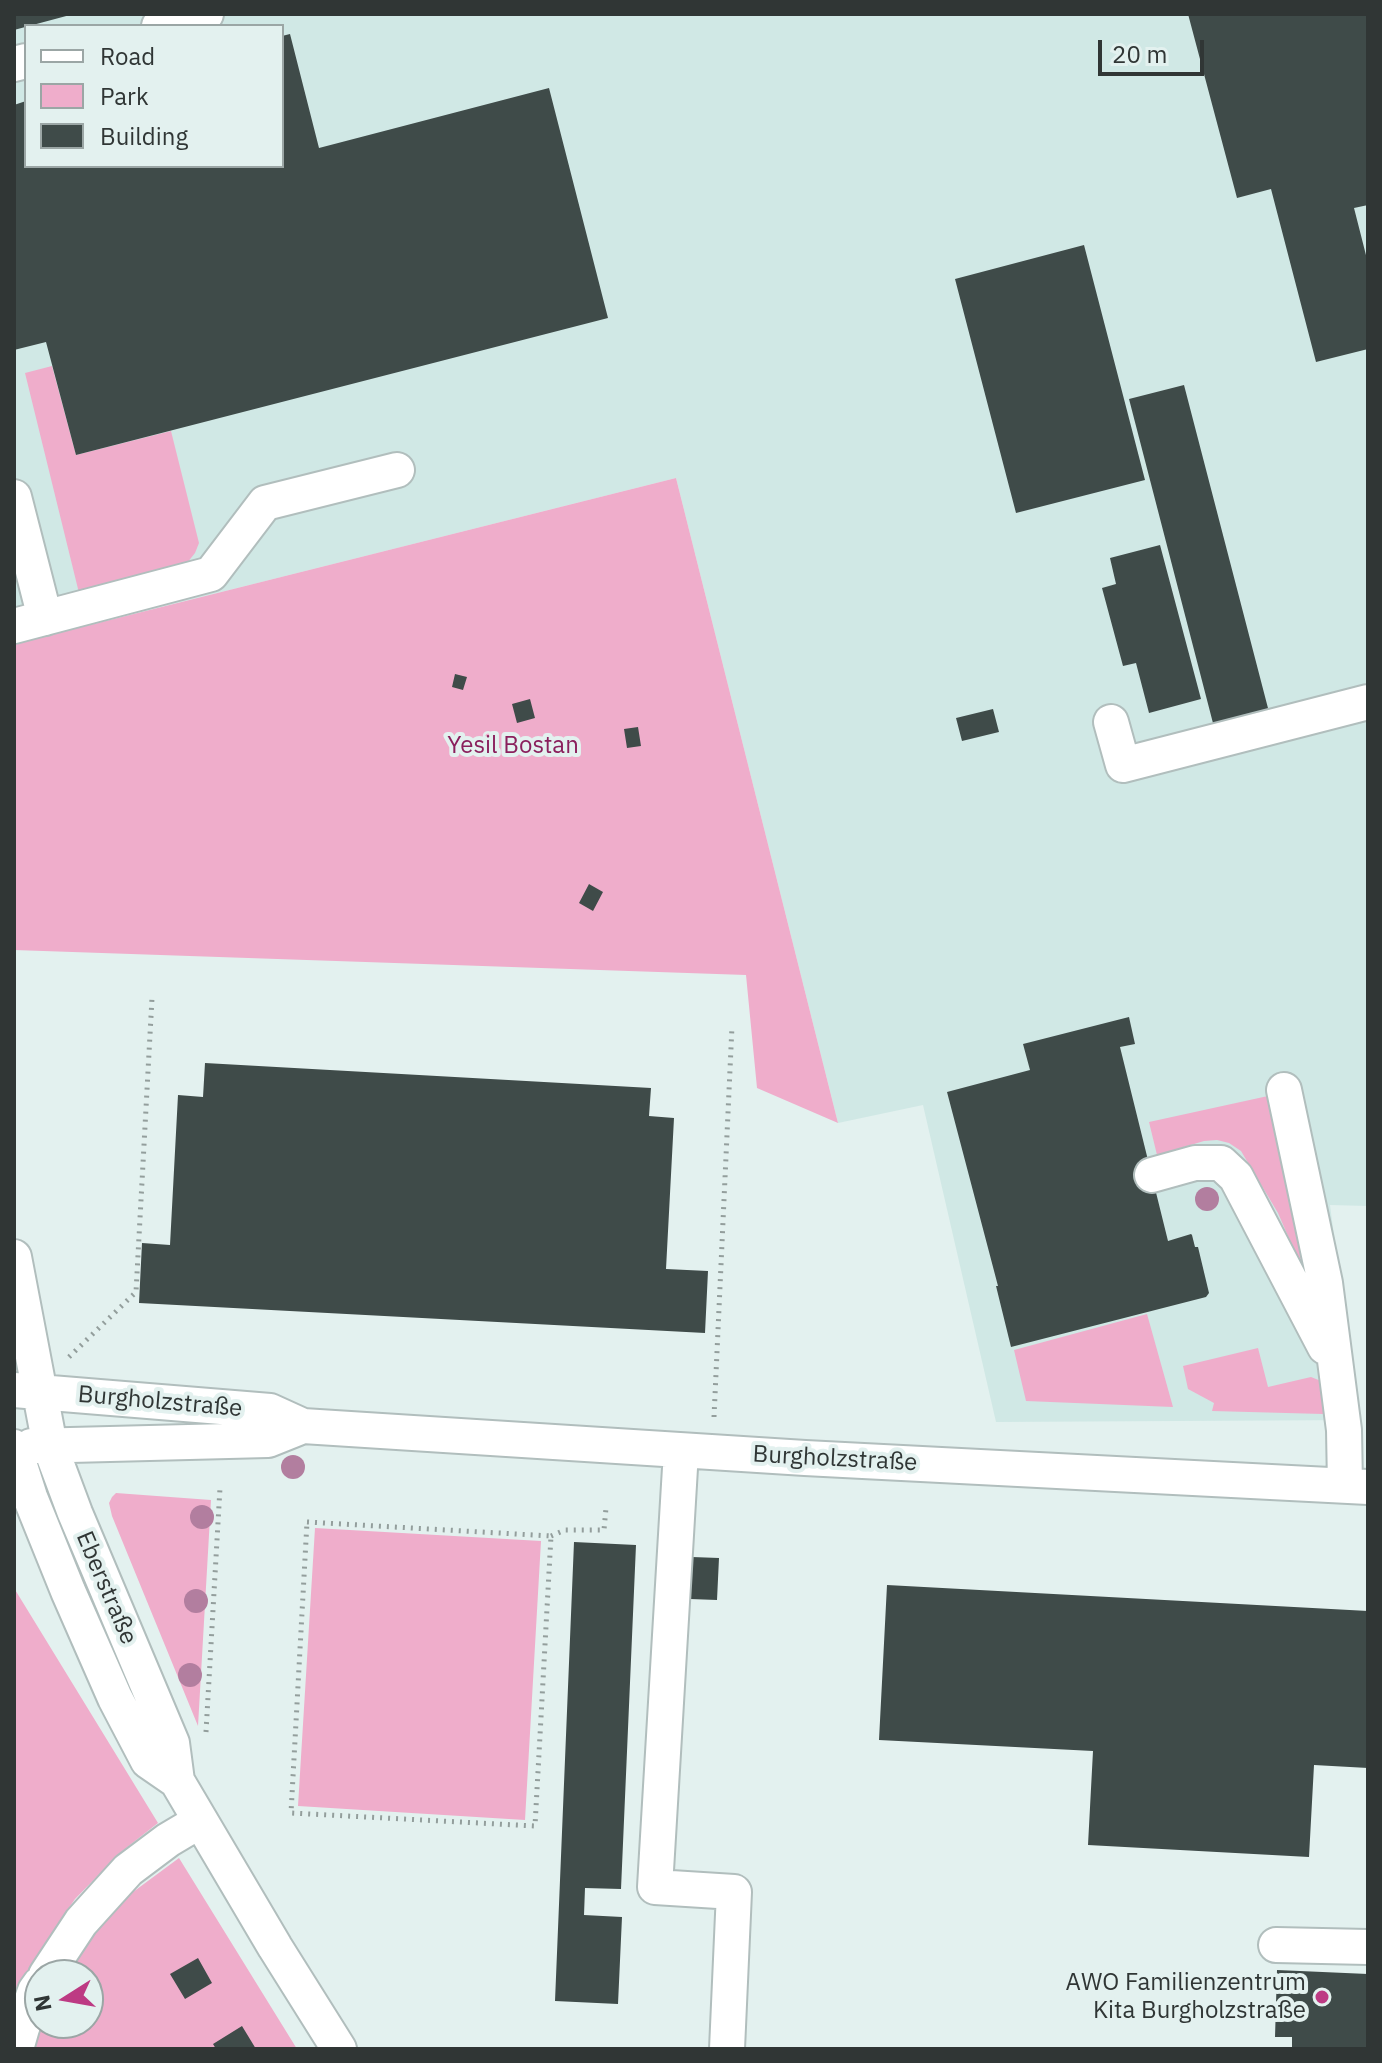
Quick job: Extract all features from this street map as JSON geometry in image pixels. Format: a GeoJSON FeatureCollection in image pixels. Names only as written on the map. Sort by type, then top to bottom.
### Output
{"type":"FeatureCollection","features":[{"type":"Feature","properties":{"kind":"street"},"geometry":{"type":"LineString","coordinates":[[167,24],[206,14]]}},
{"type":"Feature","properties":{"kind":"street"},"geometry":{"type":"LineString","coordinates":[[14,497],[30,622],[211,574],[265,503],[397,470]]}},
{"type":"Feature","properties":{"kind":"street"},"geometry":{"type":"LineString","coordinates":[[1111,722],[1123,765],[1368,702]]}},
{"type":"Feature","properties":{"kind":"street"},"geometry":{"type":"LineString","coordinates":[[1284,1090],[1325,1283],[1344,1430],[1356,1486]]}},
{"type":"Feature","properties":{"kind":"street"},"geometry":{"type":"LineString","coordinates":[[1152,1175],[1195,1163],[1221,1163],[1236,1177],[1337,1368]]}},
{"type":"Feature","properties":{"kind":"street","name":"Eberstraße"},"geometry":{"type":"LineString","coordinates":[[14,1257],[27,1391],[172,1743],[177,1781],[339,2049]]}},
{"type":"Feature","properties":{"kind":"street","name":"Burgholzstraße"},"geometry":{"type":"LineString","coordinates":[[27,1391],[270,1411],[303,1426],[696,1452],[1356,1486]]}},
{"type":"Feature","properties":{"kind":"street","name":"Burgholzstraße"},"geometry":{"type":"LineString","coordinates":[[14,1447],[268,1440],[303,1426]]}},
{"type":"Feature","properties":{"kind":"street","name":"Eberstraße"},"geometry":{"type":"LineString","coordinates":[[14,1447],[30,1497],[115,1698],[148,1761],[177,1781]]}},
{"type":"Feature","properties":{"kind":"street"},"geometry":{"type":"LineString","coordinates":[[696,1452],[655,1887],[734,1892],[727,2049]]}},
{"type":"Feature","properties":{"kind":"street"},"geometry":{"type":"LineString","coordinates":[[57,1959],[81,1922],[128,1870],[200,1821]]}},
{"type":"Feature","properties":{"kind":"street"},"geometry":{"type":"LineString","coordinates":[[1276,1945],[1368,1947]]}},
{"type":"Feature","properties":{"kind":"street"},"geometry":{"type":"LineString","coordinates":[[16,2049],[24,2022]]}},
{"type":"Feature","properties":{"kind":"path"},"geometry":{"type":"LineString","coordinates":[[68,1358],[136,1292],[152,998]]}},
{"type":"Feature","properties":{"kind":"path"},"geometry":{"type":"LineString","coordinates":[[696,1452],[732,1026]]}},
{"type":"Feature","properties":{"kind":"path"},"geometry":{"type":"LineString","coordinates":[[205,1746],[220,1488]]}},
{"type":"Feature","properties":{"kind":"path"},"geometry":{"type":"LineString","coordinates":[[551,1536],[535,1826],[291,1813],[307,1522],[551,1536],[565,1530],[604,1530],[606,1508]]}},
{"type":"Feature","properties":{"kind":"shaded area"},"geometry":{"type":"Polygon","coordinates":[[[14,14],[1368,14],[1368,1206],[1330,1205],[1358,1420],[996,1422],[923,1105],[838,1123],[676,478],[14,644],[14,14]]]}},
{"type":"Feature","properties":{"kind":"green space"},"geometry":{"type":"Polygon","coordinates":[[[52,366],[76,455],[171,431],[199,543],[187,563],[79,593],[25,373],[52,366]]]}},
{"type":"Feature","properties":{"kind":"green space","name":"Yesil Bostan"},"geometry":{"type":"Polygon","coordinates":[[[676,478],[838,1123],[757,1088],[746,975],[14,950],[14,644],[676,478]]]}},
{"type":"Feature","properties":{"kind":"green space"},"geometry":{"type":"Polygon","coordinates":[[[1268,1096],[1304,1260],[1297,1257],[1278,1213],[1241,1151],[1217,1140],[1157,1155],[1149,1122],[1268,1096]]]}},
{"type":"Feature","properties":{"kind":"green space"},"geometry":{"type":"Polygon","coordinates":[[[1147,1314],[1173,1407],[1026,1401],[1014,1350],[1147,1314]]]}},
{"type":"Feature","properties":{"kind":"green space"},"geometry":{"type":"Polygon","coordinates":[[[1258,1348],[1268,1387],[1311,1377],[1321,1381],[1327,1410],[1323,1414],[1212,1411],[1214,1403],[1188,1389],[1183,1366],[1258,1348]]]}},
{"type":"Feature","properties":{"kind":"green space"},"geometry":{"type":"Polygon","coordinates":[[[116,1493],[211,1500],[198,1726],[112,1516],[109,1503],[116,1493]]]}},
{"type":"Feature","properties":{"kind":"green space"},"geometry":{"type":"Polygon","coordinates":[[[315,1528],[541,1541],[525,1820],[298,1806],[315,1528]]]}},
{"type":"Feature","properties":{"kind":"green space"},"geometry":{"type":"Polygon","coordinates":[[[14,1588],[158,1823],[121,1852],[75,1899],[37,1959],[24,1959],[24,1991],[14,2014],[14,1588]]]}},
{"type":"Feature","properties":{"kind":"green space"},"geometry":{"type":"Polygon","coordinates":[[[179,1858],[297,2049],[27,2049],[32,2039],[104,2039],[104,1959],[74,1959],[89,1937],[129,1895],[179,1858]]]}},
{"type":"Feature","properties":{"kind":"building"},"geometry":{"type":"Polygon","coordinates":[[[14,14],[70,14],[36,24],[24,24],[24,27],[14,30],[14,14]]]}},
{"type":"Feature","properties":{"kind":"building"},"geometry":{"type":"Polygon","coordinates":[[[1188,14],[1368,14],[1368,205],[1354,208],[1368,263],[1368,349],[1316,362],[1271,189],[1237,198],[1188,14]]]}},
{"type":"Feature","properties":{"kind":"building"},"geometry":{"type":"Polygon","coordinates":[[[290,34],[319,148],[549,88],[608,318],[76,455],[46,342],[14,350],[14,105],[24,102],[24,168],[284,168],[284,36],[290,34]]]}},
{"type":"Feature","properties":{"kind":"building"},"geometry":{"type":"Polygon","coordinates":[[[1084,245],[1145,480],[1016,513],[955,279],[1084,245]]]}},
{"type":"Feature","properties":{"kind":"building"},"geometry":{"type":"Polygon","coordinates":[[[1184,385],[1269,712],[1214,727],[1129,399],[1184,385]]]}},
{"type":"Feature","properties":{"kind":"building"},"geometry":{"type":"Polygon","coordinates":[[[1160,545],[1201,699],[1149,713],[1136,663],[1123,666],[1102,588],[1116,584],[1110,558],[1160,545]]]}},
{"type":"Feature","properties":{"kind":"building"},"geometry":{"type":"Polygon","coordinates":[[[455,674],[467,677],[463,690],[452,687],[455,674]]]}},
{"type":"Feature","properties":{"kind":"building"},"geometry":{"type":"Polygon","coordinates":[[[530,699],[535,718],[517,723],[512,704],[530,699]]]}},
{"type":"Feature","properties":{"kind":"building"},"geometry":{"type":"Polygon","coordinates":[[[993,709],[999,732],[962,741],[956,718],[993,709]]]}},
{"type":"Feature","properties":{"kind":"building"},"geometry":{"type":"Polygon","coordinates":[[[638,727],[641,746],[627,748],[624,729],[638,727]]]}},
{"type":"Feature","properties":{"kind":"building"},"geometry":{"type":"Polygon","coordinates":[[[589,884],[603,892],[593,911],[579,903],[589,884]]]}},
{"type":"Feature","properties":{"kind":"building"},"geometry":{"type":"Polygon","coordinates":[[[1129,1017],[1135,1044],[1120,1047],[1168,1241],[1192,1235],[1209,1293],[1206,1297],[1011,1347],[947,1092],[1030,1070],[1023,1044],[1129,1017]]]}},
{"type":"Feature","properties":{"kind":"building"},"geometry":{"type":"Polygon","coordinates":[[[205,1063],[651,1088],[649,1116],[674,1118],[666,1269],[708,1271],[705,1333],[139,1303],[142,1243],[170,1245],[178,1095],[203,1097],[205,1063]]]}},
{"type":"Feature","properties":{"kind":"building"},"geometry":{"type":"Polygon","coordinates":[[[574,1542],[636,1545],[621,1889],[585,1888],[584,1915],[622,1917],[618,2004],[555,2001],[574,1542]]]}},
{"type":"Feature","properties":{"kind":"building"},"geometry":{"type":"Polygon","coordinates":[[[692,1557],[719,1558],[717,1600],[690,1599],[692,1557]]]}},
{"type":"Feature","properties":{"kind":"building"},"geometry":{"type":"Polygon","coordinates":[[[887,1585],[1368,1611],[1368,1768],[1314,1765],[1309,1857],[1088,1845],[1093,1751],[879,1740],[887,1585]]]}},
{"type":"Feature","properties":{"kind":"building"},"geometry":{"type":"Polygon","coordinates":[[[198,1958],[212,1983],[185,1999],[170,1974],[198,1958]]]}},
{"type":"Feature","properties":{"kind":"building","name":"AWO Familienzentrum Kita Burgholzstraße"},"geometry":{"type":"Polygon","coordinates":[[[1277,1970],[1368,1974],[1367,2049],[1292,2049],[1292,2037],[1275,2037],[1277,1970]]]}},
{"type":"Feature","properties":{"kind":"building"},"geometry":{"type":"Polygon","coordinates":[[[242,2026],[256,2049],[216,2049],[213,2044],[242,2026]]]}},
{"type":"Feature","properties":{"kind":"place","name":"AWO Familienzentrum Kita Burgholzstraße"},"geometry":{"type":"Point","coordinates":[1322,1997]}}]}
